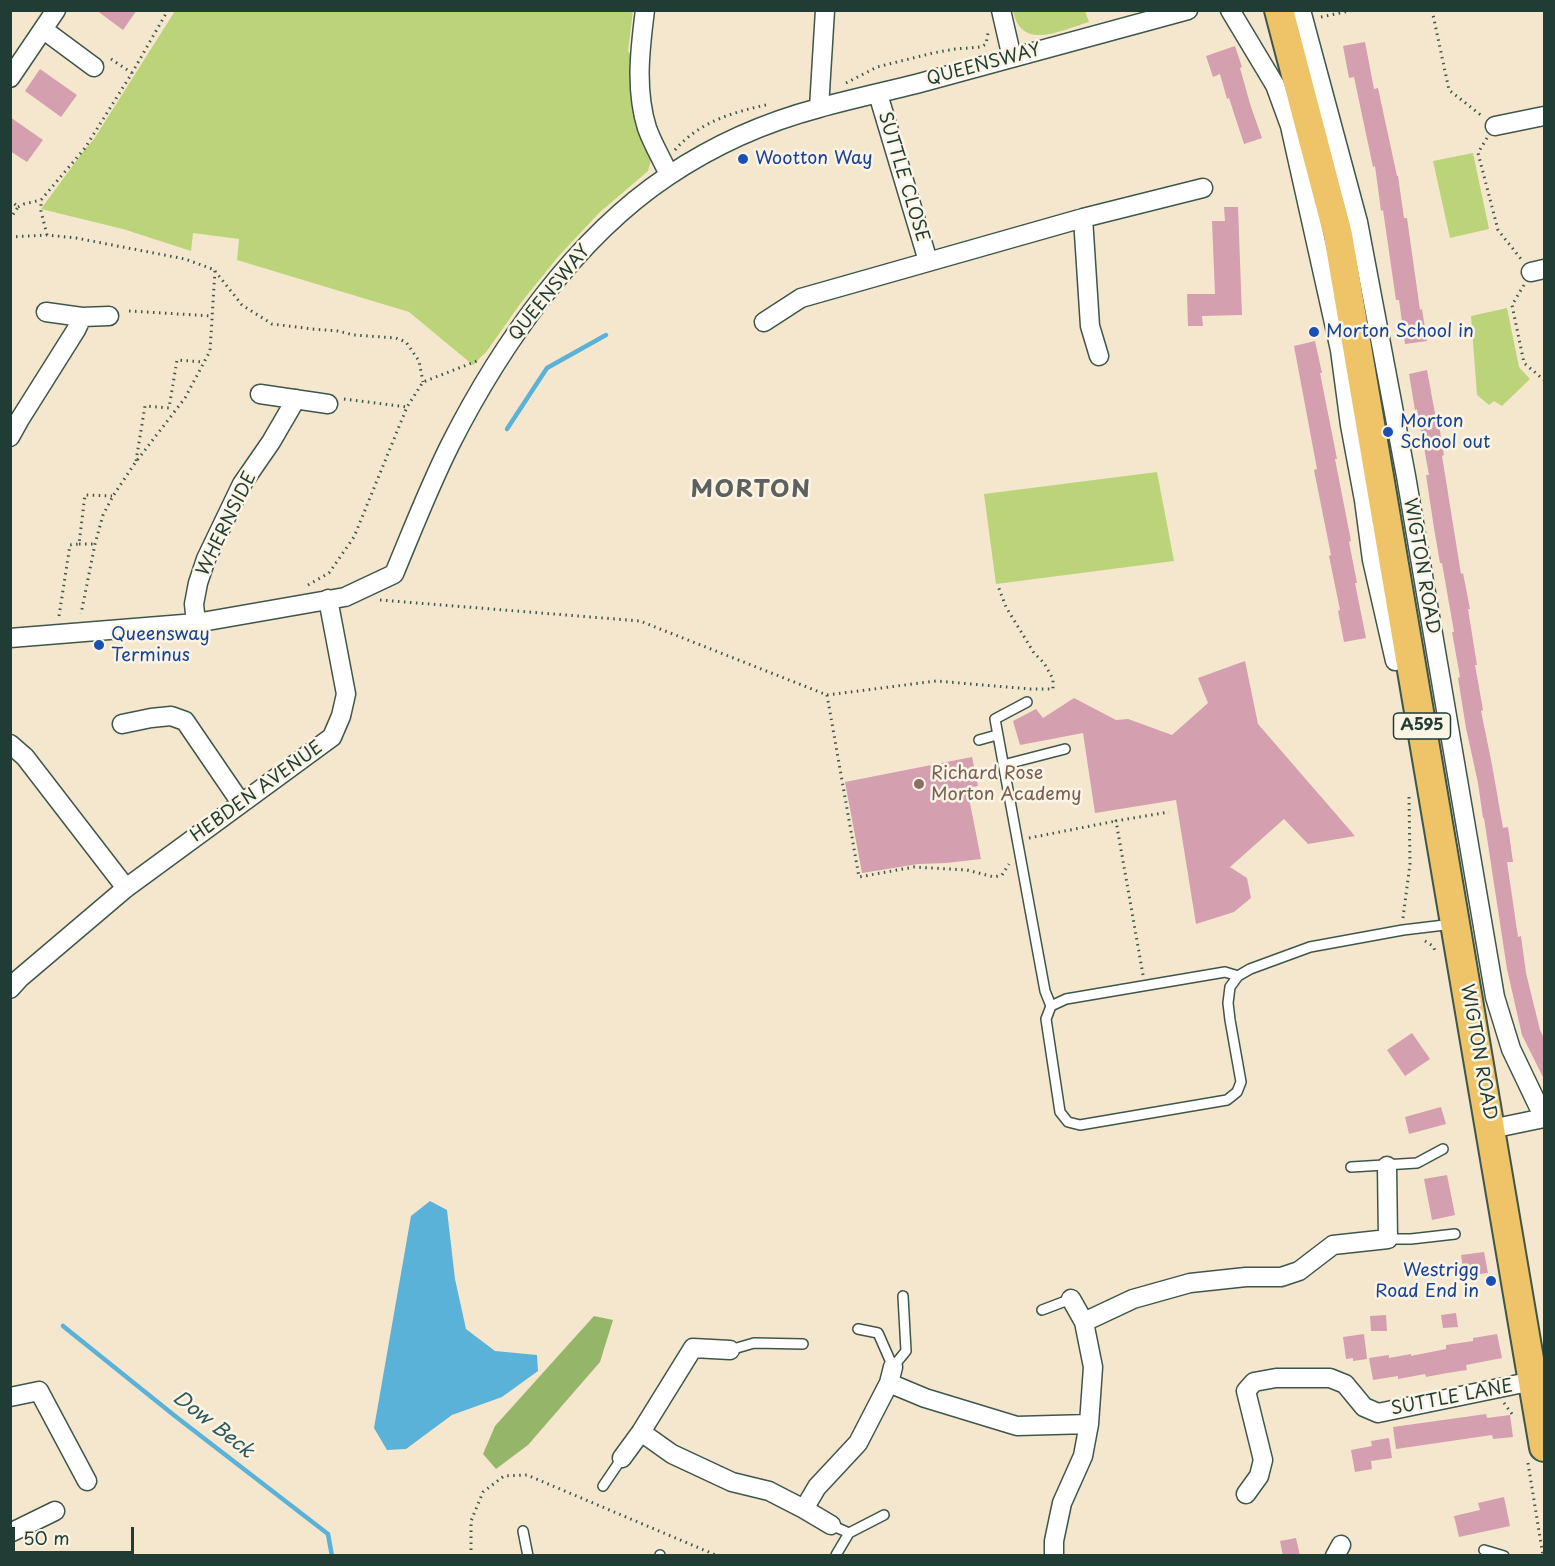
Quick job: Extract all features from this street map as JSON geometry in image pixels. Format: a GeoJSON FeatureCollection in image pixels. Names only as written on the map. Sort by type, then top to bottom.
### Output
{"type":"FeatureCollection","features":[{"type":"Feature","properties":{"kind":"main road","name":"WIGTON ROAD"},"geometry":{"type":"LineString","coordinates":[[1279,10],[1338,235],[1545,1447]]}},
{"type":"Feature","properties":{"kind":"street"},"geometry":{"type":"LineString","coordinates":[[645,10],[641,42],[640,99],[647,127],[669,175]]}},
{"type":"Feature","properties":{"kind":"street"},"geometry":{"type":"LineString","coordinates":[[819,108],[825,10]]}},
{"type":"Feature","properties":{"kind":"street"},"geometry":{"type":"LineString","coordinates":[[1001,10],[1012,58]]}},
{"type":"Feature","properties":{"kind":"street","name":"QUEENSWAY"},"geometry":{"type":"LineString","coordinates":[[10,638],[196,623],[345,597],[394,574],[450,446],[510,343],[567,267],[618,215],[669,175],[738,137],[819,108],[1188,10]]}},
{"type":"Feature","properties":{"kind":"street","name":"WIGTON ROAD"},"geometry":{"type":"LineString","coordinates":[[1230,10],[1275,85],[1290,126],[1340,350],[1374,570],[1395,661],[1410,657]]}},
{"type":"Feature","properties":{"kind":"street","name":"WIGTON ROAD"},"geometry":{"type":"LineString","coordinates":[[1306,15],[1358,222],[1408,488],[1495,997],[1511,1049],[1544,1118]]}},
{"type":"Feature","properties":{"kind":"street"},"geometry":{"type":"LineString","coordinates":[[10,78],[48,17],[103,63]]}},
{"type":"Feature","properties":{"kind":"street","name":"SUTTLE CLOSE"},"geometry":{"type":"LineString","coordinates":[[878,94],[928,261]]}},
{"type":"Feature","properties":{"kind":"street"},"geometry":{"type":"LineString","coordinates":[[1495,126],[1545,116]]}},
{"type":"Feature","properties":{"kind":"street","name":"SUTTLE CLOSE"},"geometry":{"type":"LineString","coordinates":[[764,322],[801,298],[1083,218],[1203,188]]}},
{"type":"Feature","properties":{"kind":"street"},"geometry":{"type":"LineString","coordinates":[[1083,218],[1090,326],[1099,356]]}},
{"type":"Feature","properties":{"kind":"street"},"geometry":{"type":"LineString","coordinates":[[46,312],[82,317],[109,316]]}},
{"type":"Feature","properties":{"kind":"street"},"geometry":{"type":"LineString","coordinates":[[10,437],[82,317]]}},
{"type":"Feature","properties":{"kind":"street"},"geometry":{"type":"LineString","coordinates":[[260,394],[334,401]]}},
{"type":"Feature","properties":{"kind":"street","name":"WHERNSIDE"},"geometry":{"type":"LineString","coordinates":[[196,623],[194,604],[206,559],[242,484],[271,442],[296,399]]}},
{"type":"Feature","properties":{"kind":"street","name":"HEBDEN AVENUE"},"geometry":{"type":"LineString","coordinates":[[14,979],[126,888],[332,737],[341,716],[346,694],[328,599]]}},
{"type":"Feature","properties":{"kind":"street"},"geometry":{"type":"LineString","coordinates":[[122,724],[171,716],[185,721],[241,803]]}},
{"type":"Feature","properties":{"kind":"street"},"geometry":{"type":"LineString","coordinates":[[10,744],[25,757],[126,888]]}},
{"type":"Feature","properties":{"kind":"street"},"geometry":{"type":"LineString","coordinates":[[1491,1129],[1544,1118]]}},
{"type":"Feature","properties":{"kind":"street"},"geometry":{"type":"LineString","coordinates":[[1084,1322],[1133,1299],[1190,1283],[1246,1277],[1281,1277],[1299,1272],[1333,1245],[1388,1239],[1387,1166]]}},
{"type":"Feature","properties":{"kind":"street"},"geometry":{"type":"LineString","coordinates":[[1054,1556],[1054,1541],[1062,1503],[1083,1456],[1089,1424],[1093,1366],[1084,1322],[1071,1299]]}},
{"type":"Feature","properties":{"kind":"street"},"geometry":{"type":"LineString","coordinates":[[622,1458],[641,1432],[693,1348],[730,1350]]}},
{"type":"Feature","properties":{"kind":"street"},"geometry":{"type":"LineString","coordinates":[[804,1509],[817,1487],[858,1443],[891,1375],[925,1398],[1017,1426],[1089,1424]]}},
{"type":"Feature","properties":{"kind":"street","name":"SUTTLE LANE"},"geometry":{"type":"LineString","coordinates":[[1246,1494],[1258,1476],[1263,1460],[1246,1391],[1254,1382],[1276,1378],[1330,1378],[1345,1384],[1364,1407],[1377,1413],[1533,1381]]}},
{"type":"Feature","properties":{"kind":"street"},"geometry":{"type":"LineString","coordinates":[[10,1397],[39,1391],[87,1481]]}},
{"type":"Feature","properties":{"kind":"street"},"geometry":{"type":"LineString","coordinates":[[641,1432],[672,1454],[732,1482],[769,1491],[831,1525]]}},
{"type":"Feature","properties":{"kind":"street"},"geometry":{"type":"LineString","coordinates":[[10,1533],[55,1511]]}},
{"type":"Feature","properties":{"kind":"lane"},"geometry":{"type":"LineString","coordinates":[[1027,702],[995,719],[1045,991],[1052,1006]]}},
{"type":"Feature","properties":{"kind":"lane"},"geometry":{"type":"LineString","coordinates":[[979,740],[997,735]]}},
{"type":"Feature","properties":{"kind":"lane"},"geometry":{"type":"LineString","coordinates":[[1003,765],[1065,749]]}},
{"type":"Feature","properties":{"kind":"lane"},"geometry":{"type":"LineString","coordinates":[[1238,976],[1225,972],[1066,999],[1052,1006],[1046,1019],[1060,1112],[1068,1122],[1080,1125],[1227,1100],[1237,1092],[1241,1082],[1228,1003],[1230,987],[1238,976],[1250,969],[1310,947],[1456,923]]}},
{"type":"Feature","properties":{"kind":"lane"},"geometry":{"type":"LineString","coordinates":[[1351,1167],[1417,1163],[1443,1149]]}},
{"type":"Feature","properties":{"kind":"lane"},"geometry":{"type":"LineString","coordinates":[[1388,1239],[1455,1234]]}},
{"type":"Feature","properties":{"kind":"lane"},"geometry":{"type":"LineString","coordinates":[[891,1375],[906,1351],[903,1296]]}},
{"type":"Feature","properties":{"kind":"lane"},"geometry":{"type":"LineString","coordinates":[[1042,1310],[1071,1299]]}},
{"type":"Feature","properties":{"kind":"lane"},"geometry":{"type":"LineString","coordinates":[[858,1329],[878,1333],[891,1375]]}},
{"type":"Feature","properties":{"kind":"lane"},"geometry":{"type":"LineString","coordinates":[[730,1350],[754,1343],[803,1344]]}},
{"type":"Feature","properties":{"kind":"lane"},"geometry":{"type":"LineString","coordinates":[[603,1486],[622,1458]]}},
{"type":"Feature","properties":{"kind":"lane"},"geometry":{"type":"LineString","coordinates":[[836,1555],[849,1533],[884,1515]]}},
{"type":"Feature","properties":{"kind":"lane"},"geometry":{"type":"LineString","coordinates":[[831,1525],[849,1533]]}},
{"type":"Feature","properties":{"kind":"lane"},"geometry":{"type":"LineString","coordinates":[[523,1532],[528,1556]]}},
{"type":"Feature","properties":{"kind":"lane"},"geometry":{"type":"LineString","coordinates":[[1484,1550],[1504,1556]]}},
{"type":"Feature","properties":{"kind":"path"},"geometry":{"type":"LineString","coordinates":[[10,219],[18,207],[41,200],[84,148],[132,73],[168,10]]}},
{"type":"Feature","properties":{"kind":"path"},"geometry":{"type":"LineString","coordinates":[[1306,15],[1354,10]]}},
{"type":"Feature","properties":{"kind":"path"},"geometry":{"type":"LineString","coordinates":[[1432,10],[1449,90],[1495,126],[1478,153],[1498,230],[1538,271],[1512,305],[1524,363],[1545,380]]}},
{"type":"Feature","properties":{"kind":"path"},"geometry":{"type":"LineString","coordinates":[[840,86],[877,67],[933,53],[981,47],[986,44],[988,31]]}},
{"type":"Feature","properties":{"kind":"path"},"geometry":{"type":"LineString","coordinates":[[103,63],[132,73]]}},
{"type":"Feature","properties":{"kind":"path"},"geometry":{"type":"LineString","coordinates":[[672,154],[681,143],[706,124],[729,115],[776,103]]}},
{"type":"Feature","properties":{"kind":"path"},"geometry":{"type":"LineString","coordinates":[[10,200],[18,207]]}},
{"type":"Feature","properties":{"kind":"path"},"geometry":{"type":"LineString","coordinates":[[41,200],[41,212],[47,235]]}},
{"type":"Feature","properties":{"kind":"path"},"geometry":{"type":"LineString","coordinates":[[10,237],[47,235],[76,238],[185,259],[215,270],[242,305],[272,324],[396,338],[406,342],[419,361],[423,382]]}},
{"type":"Feature","properties":{"kind":"path"},"geometry":{"type":"LineString","coordinates":[[81,614],[103,515],[135,463],[185,398],[210,351],[215,270]]}},
{"type":"Feature","properties":{"kind":"path"},"geometry":{"type":"LineString","coordinates":[[129,311],[212,316]]}},
{"type":"Feature","properties":{"kind":"path"},"geometry":{"type":"LineString","coordinates":[[299,588],[329,573],[354,537],[407,407],[423,382],[484,358]]}},
{"type":"Feature","properties":{"kind":"path"},"geometry":{"type":"LineString","coordinates":[[169,408],[177,360],[204,362]]}},
{"type":"Feature","properties":{"kind":"path"},"geometry":{"type":"LineString","coordinates":[[334,401],[407,407]]}},
{"type":"Feature","properties":{"kind":"path"},"geometry":{"type":"LineString","coordinates":[[135,463],[145,406],[178,407]]}},
{"type":"Feature","properties":{"kind":"path"},"geometry":{"type":"LineString","coordinates":[[79,544],[85,495],[113,496]]}},
{"type":"Feature","properties":{"kind":"path"},"geometry":{"type":"LineString","coordinates":[[58,616],[70,545],[95,544]]}},
{"type":"Feature","properties":{"kind":"path"},"geometry":{"type":"LineString","coordinates":[[375,600],[640,621],[827,695],[936,681],[1053,689],[1053,679],[1006,608],[998,586]]}},
{"type":"Feature","properties":{"kind":"path"},"geometry":{"type":"LineString","coordinates":[[827,695],[859,877],[914,867],[967,870],[994,877],[1002,875],[1007,868],[1018,843],[1116,821],[1170,812]]}},
{"type":"Feature","properties":{"kind":"path"},"geometry":{"type":"LineString","coordinates":[[1116,821],[1145,986]]}},
{"type":"Feature","properties":{"kind":"path"},"geometry":{"type":"LineString","coordinates":[[471,1556],[471,1521],[483,1492],[504,1476],[527,1475],[718,1556]]}},
{"type":"Feature","properties":{"kind":"green space"},"geometry":{"type":"Polygon","coordinates":[[[175,11],[633,11],[628,51],[632,56],[644,141],[651,160],[648,171],[599,213],[557,258],[520,304],[487,351],[473,365],[409,312],[237,260],[239,239],[193,233],[191,251],[123,229],[41,209],[94,139],[175,11]]]}},
{"type":"Feature","properties":{"kind":"green space"},"geometry":{"type":"Polygon","coordinates":[[[1013,11],[1085,11],[1089,22],[1055,33],[1034,35],[1025,31],[1018,24],[1013,11]]]}},
{"type":"Feature","properties":{"kind":"green space"},"geometry":{"type":"Polygon","coordinates":[[[1473,153],[1489,229],[1450,238],[1433,161],[1473,153]]]}},
{"type":"Feature","properties":{"kind":"green space"},"geometry":{"type":"Polygon","coordinates":[[[1507,308],[1519,367],[1530,379],[1502,406],[1494,401],[1489,405],[1477,395],[1471,316],[1507,308]]]}},
{"type":"Feature","properties":{"kind":"green space"},"geometry":{"type":"Polygon","coordinates":[[[1157,472],[1174,561],[996,584],[984,494],[1157,472]]]}},
{"type":"Feature","properties":{"kind":"green space"},"geometry":{"type":"Polygon","coordinates":[[[594,1316],[613,1320],[600,1362],[528,1445],[496,1469],[483,1454],[495,1426],[594,1316]]]}},
{"type":"Feature","properties":{"kind":"water"},"geometry":{"type":"Polygon","coordinates":[[[430,1201],[447,1210],[455,1279],[466,1329],[495,1351],[537,1355],[538,1371],[502,1397],[452,1415],[406,1449],[387,1450],[374,1428],[411,1216],[430,1201]]]}},
{"type":"Feature","properties":{"kind":"building"},"geometry":{"type":"Polygon","coordinates":[[[96,10],[137,10],[123,30],[96,10]]]}},
{"type":"Feature","properties":{"kind":"building"},"geometry":{"type":"Polygon","coordinates":[[[1365,42],[1374,89],[1378,88],[1398,176],[1404,218],[1407,218],[1420,310],[1422,309],[1427,341],[1405,344],[1375,166],[1373,167],[1354,77],[1349,78],[1343,46],[1365,42]]]}},
{"type":"Feature","properties":{"kind":"building"},"geometry":{"type":"Polygon","coordinates":[[[1235,46],[1251,107],[1262,138],[1244,144],[1220,74],[1213,77],[1206,56],[1235,46]]]}},
{"type":"Feature","properties":{"kind":"building"},"geometry":{"type":"Polygon","coordinates":[[[40,69],[77,95],[61,117],[25,91],[40,69]]]}},
{"type":"Feature","properties":{"kind":"building"},"geometry":{"type":"Polygon","coordinates":[[[10,117],[43,140],[27,162],[10,151],[10,117]]]}},
{"type":"Feature","properties":{"kind":"building"},"geometry":{"type":"Polygon","coordinates":[[[1224,207],[1238,207],[1242,315],[1202,316],[1203,326],[1188,326],[1187,294],[1215,294],[1212,221],[1225,221],[1224,207]]]}},
{"type":"Feature","properties":{"kind":"building"},"geometry":{"type":"Polygon","coordinates":[[[1315,341],[1366,638],[1344,642],[1329,556],[1331,555],[1314,470],[1317,469],[1294,346],[1315,341]]]}},
{"type":"Feature","properties":{"kind":"building"},"geometry":{"type":"Polygon","coordinates":[[[1427,370],[1444,455],[1442,456],[1461,574],[1463,573],[1470,609],[1468,609],[1477,665],[1475,665],[1483,710],[1481,711],[1503,828],[1508,827],[1513,862],[1507,862],[1518,937],[1521,936],[1526,973],[1540,1030],[1545,1040],[1545,1081],[1522,1035],[1507,969],[1484,818],[1466,728],[1452,632],[1454,632],[1426,475],[1429,475],[1409,374],[1427,370]]]}},
{"type":"Feature","properties":{"kind":"building"},"geometry":{"type":"Polygon","coordinates":[[[1245,661],[1258,724],[1355,836],[1308,844],[1284,819],[1230,867],[1247,878],[1251,898],[1234,912],[1196,924],[1176,800],[1095,813],[1083,733],[1020,745],[1013,721],[1036,709],[1043,718],[1074,698],[1116,720],[1128,719],[1172,735],[1208,703],[1198,678],[1245,661]]]}},
{"type":"Feature","properties":{"kind":"building"},"geometry":{"type":"Polygon","coordinates":[[[972,757],[978,786],[967,788],[981,859],[918,864],[862,873],[845,782],[972,757]]]}},
{"type":"Feature","properties":{"kind":"building"},"geometry":{"type":"Polygon","coordinates":[[[1412,1033],[1430,1059],[1405,1076],[1387,1050],[1412,1033]]]}},
{"type":"Feature","properties":{"kind":"building"},"geometry":{"type":"Polygon","coordinates":[[[1441,1107],[1446,1124],[1409,1134],[1405,1117],[1441,1107]]]}},
{"type":"Feature","properties":{"kind":"building"},"geometry":{"type":"Polygon","coordinates":[[[1447,1175],[1455,1215],[1432,1220],[1424,1179],[1447,1175]]]}},
{"type":"Feature","properties":{"kind":"building"},"geometry":{"type":"Polygon","coordinates":[[[1484,1252],[1488,1273],[1464,1276],[1461,1255],[1484,1252]]]}},
{"type":"Feature","properties":{"kind":"building"},"geometry":{"type":"Polygon","coordinates":[[[1456,1313],[1458,1327],[1443,1328],[1441,1315],[1456,1313]]]}},
{"type":"Feature","properties":{"kind":"building"},"geometry":{"type":"Polygon","coordinates":[[[1386,1315],[1387,1331],[1371,1331],[1370,1316],[1386,1315]]]}},
{"type":"Feature","properties":{"kind":"building"},"geometry":{"type":"Polygon","coordinates":[[[1364,1334],[1367,1359],[1353,1361],[1353,1358],[1346,1359],[1343,1337],[1364,1334]]]}},
{"type":"Feature","properties":{"kind":"building"},"geometry":{"type":"Polygon","coordinates":[[[1497,1334],[1502,1358],[1466,1365],[1467,1370],[1426,1377],[1425,1374],[1398,1379],[1398,1376],[1373,1380],[1369,1358],[1389,1355],[1389,1358],[1411,1354],[1411,1356],[1446,1349],[1446,1345],[1473,1341],[1473,1338],[1497,1334]]]}},
{"type":"Feature","properties":{"kind":"building"},"geometry":{"type":"Polygon","coordinates":[[[1486,1414],[1487,1418],[1510,1415],[1513,1437],[1493,1439],[1492,1435],[1396,1449],[1393,1427],[1486,1414]]]}},
{"type":"Feature","properties":{"kind":"building"},"geometry":{"type":"Polygon","coordinates":[[[1389,1438],[1392,1458],[1371,1461],[1372,1469],[1355,1472],[1351,1450],[1372,1446],[1371,1441],[1389,1438]]]}},
{"type":"Feature","properties":{"kind":"building"},"geometry":{"type":"Polygon","coordinates":[[[1504,1497],[1510,1526],[1459,1537],[1454,1516],[1480,1510],[1478,1503],[1504,1497]]]}},
{"type":"Feature","properties":{"kind":"building"},"geometry":{"type":"Polygon","coordinates":[[[1296,1538],[1300,1556],[1283,1556],[1280,1541],[1296,1538]]]}},
{"type":"Feature","properties":{"kind":"waterway","name":"Dow Beck"},"geometry":{"type":"LineString","coordinates":[[507,429],[547,368],[606,335]]}},
{"type":"Feature","properties":{"kind":"waterway","name":"Dow Beck"},"geometry":{"type":"LineString","coordinates":[[63,1326],[328,1534],[332,1556]]}},
{"type":"Feature","properties":{"kind":"place","name":"Wootton Way"},"geometry":{"type":"Point","coordinates":[743,159]}},
{"type":"Feature","properties":{"kind":"place","name":"Morton School in"},"geometry":{"type":"Point","coordinates":[1314,332]}},
{"type":"Feature","properties":{"kind":"place","name":"Morton School out"},"geometry":{"type":"Point","coordinates":[1388,432]}},
{"type":"Feature","properties":{"kind":"place","name":"Queensway Terminus"},"geometry":{"type":"Point","coordinates":[99,645]}},
{"type":"Feature","properties":{"kind":"place","name":"Richard Rose Morton Academy"},"geometry":{"type":"Point","coordinates":[919,784]}},
{"type":"Feature","properties":{"kind":"place","name":"Westrigg Road End in"},"geometry":{"type":"Point","coordinates":[1491,1281]}},
{"type":"Feature","properties":{"kind":"district","name":"MORTON"},"geometry":{"type":"Point","coordinates":[751,490]}}]}
